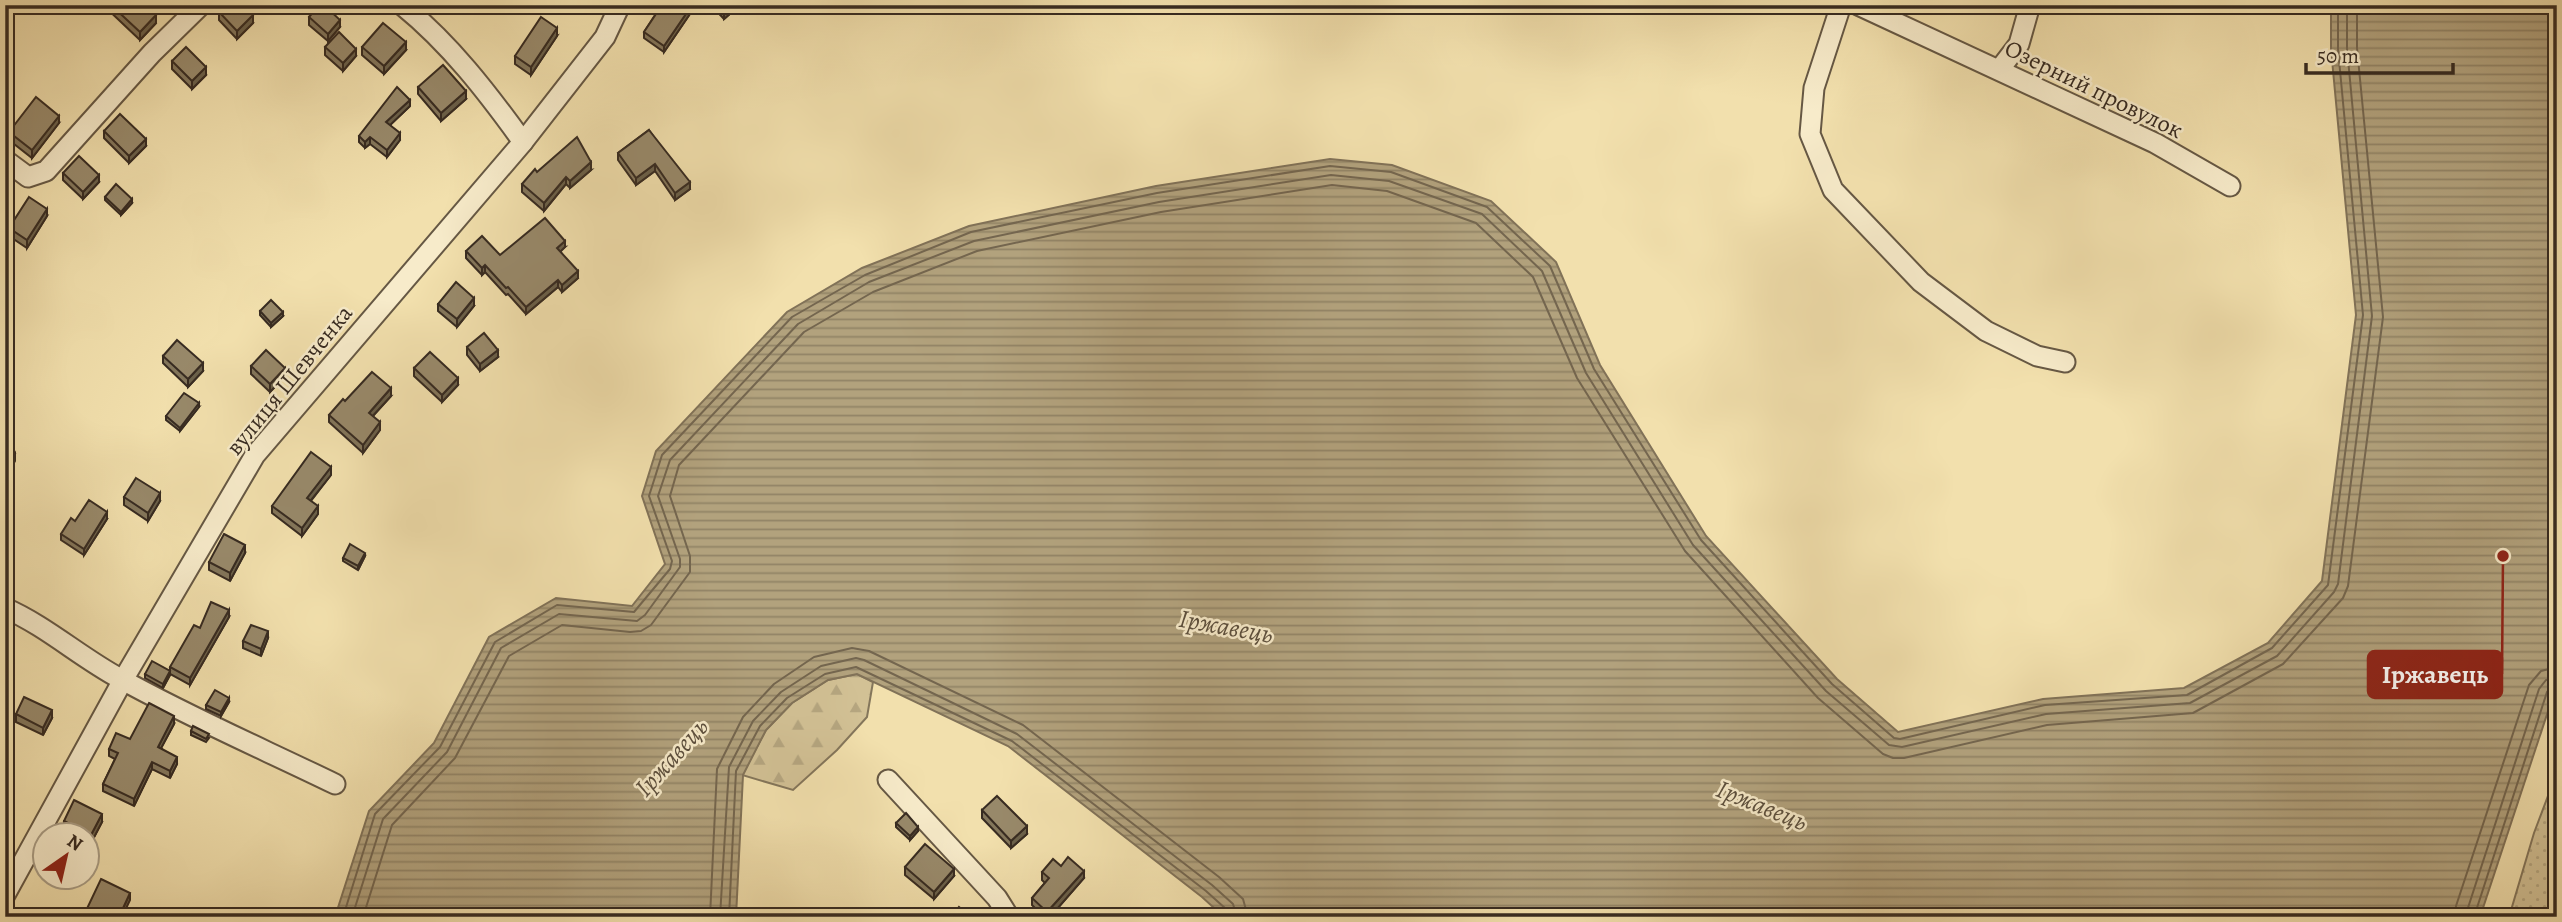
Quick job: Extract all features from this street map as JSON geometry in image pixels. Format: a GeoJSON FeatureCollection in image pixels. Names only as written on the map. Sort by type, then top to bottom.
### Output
{"type":"FeatureCollection","features":[{"type":"Feature","properties":{"kind":"street"},"geometry":{"type":"LineString","coordinates":[[5,160],[28,177],[46,171],[152,52],[201,5]]}},
{"type":"Feature","properties":{"kind":"street"},"geometry":{"type":"LineString","coordinates":[[402,5],[458,58],[523,142]]}},
{"type":"Feature","properties":{"kind":"street","name":"вулиця Шевченка"},"geometry":{"type":"LineString","coordinates":[[5,895],[123,680],[255,455],[523,142],[605,37],[620,5]]}},
{"type":"Feature","properties":{"kind":"street"},"geometry":{"type":"LineString","coordinates":[[1841,5],[1814,88],[1810,134],[1833,190],[1921,282],[1986,331],[2037,356],[2065,362]]}},
{"type":"Feature","properties":{"kind":"street","name":"Озерний провулок"},"geometry":{"type":"LineString","coordinates":[[1858,5],[2155,143],[2230,186]]}},
{"type":"Feature","properties":{"kind":"street"},"geometry":{"type":"LineString","coordinates":[[1999,70],[2020,44],[2030,5]]}},
{"type":"Feature","properties":{"kind":"street"},"geometry":{"type":"LineString","coordinates":[[5,608],[26,618],[88,661],[123,680],[335,784]]}},
{"type":"Feature","properties":{"kind":"street"},"geometry":{"type":"LineString","coordinates":[[888,780],[997,898],[1009,917]]}},
{"type":"Feature","properties":{"kind":"green space"},"geometry":{"type":"Polygon","coordinates":[[[857,674],[873,682],[867,717],[837,750],[793,790],[742,775],[766,730],[792,703],[828,680],[857,674]]]}},
{"type":"Feature","properties":{"kind":"green space"},"geometry":{"type":"Polygon","coordinates":[[[2557,772],[2557,917],[2509,917],[2534,833],[2557,772]]]}},
{"type":"Feature","properties":{"kind":"water"},"geometry":{"type":"Polygon","coordinates":[[[2331,5],[2557,5],[2557,684],[2480,917],[1224,917],[1008,746],[857,674],[828,680],[792,703],[766,730],[743,775],[736,917],[335,917],[369,811],[434,743],[489,637],[556,598],[632,606],[665,564],[642,496],[656,451],[787,312],[862,268],[969,226],[1156,186],[1330,159],[1392,165],[1491,201],[1556,262],[1600,365],[1706,536],[1837,679],[1898,732],[2043,699],[2184,688],[2268,643],[2322,581],[2356,315],[2331,49],[2331,5]]]}},
{"type":"Feature","properties":{"kind":"building"},"geometry":{"type":"Polygon","coordinates":[[[111,5],[145,5],[156,15],[140,32],[111,5]]]}},
{"type":"Feature","properties":{"kind":"building"},"geometry":{"type":"Polygon","coordinates":[[[225,5],[243,5],[253,15],[237,31],[219,12],[225,5]]]}},
{"type":"Feature","properties":{"kind":"building"},"geometry":{"type":"Polygon","coordinates":[[[319,5],[324,5],[340,20],[328,34],[309,17],[319,5]]]}},
{"type":"Feature","properties":{"kind":"building"},"geometry":{"type":"Polygon","coordinates":[[[662,5],[692,5],[664,46],[644,32],[662,5]]]}},
{"type":"Feature","properties":{"kind":"building"},"geometry":{"type":"Polygon","coordinates":[[[718,5],[731,5],[724,12],[718,5]]]}},
{"type":"Feature","properties":{"kind":"building"},"geometry":{"type":"Polygon","coordinates":[[[541,17],[557,28],[531,67],[515,56],[541,17]]]}},
{"type":"Feature","properties":{"kind":"building"},"geometry":{"type":"Polygon","coordinates":[[[383,23],[406,42],[384,66],[362,47],[383,23]]]}},
{"type":"Feature","properties":{"kind":"building"},"geometry":{"type":"Polygon","coordinates":[[[339,32],[356,49],[343,63],[325,47],[339,32]]]}},
{"type":"Feature","properties":{"kind":"building"},"geometry":{"type":"Polygon","coordinates":[[[186,47],[206,67],[192,81],[172,61],[186,47]]]}},
{"type":"Feature","properties":{"kind":"building"},"geometry":{"type":"Polygon","coordinates":[[[443,65],[466,91],[441,113],[418,87],[443,65]]]}},
{"type":"Feature","properties":{"kind":"building"},"geometry":{"type":"Polygon","coordinates":[[[397,87],[410,100],[386,122],[400,133],[387,150],[370,137],[365,142],[359,136],[397,87]]]}},
{"type":"Feature","properties":{"kind":"building"},"geometry":{"type":"Polygon","coordinates":[[[36,97],[59,116],[32,150],[9,132],[36,97]]]}},
{"type":"Feature","properties":{"kind":"building"},"geometry":{"type":"Polygon","coordinates":[[[120,114],[146,139],[129,156],[104,131],[120,114]]]}},
{"type":"Feature","properties":{"kind":"building"},"geometry":{"type":"Polygon","coordinates":[[[649,130],[690,182],[675,193],[655,164],[636,178],[618,153],[649,130]]]}},
{"type":"Feature","properties":{"kind":"building"},"geometry":{"type":"Polygon","coordinates":[[[577,137],[591,162],[570,181],[566,177],[544,203],[522,184],[535,169],[537,172],[577,137]]]}},
{"type":"Feature","properties":{"kind":"building"},"geometry":{"type":"Polygon","coordinates":[[[79,156],[99,175],[83,192],[63,173],[79,156]]]}},
{"type":"Feature","properties":{"kind":"building"},"geometry":{"type":"Polygon","coordinates":[[[116,184],[132,199],[121,212],[105,197],[116,184]]]}},
{"type":"Feature","properties":{"kind":"building"},"geometry":{"type":"Polygon","coordinates":[[[29,197],[47,209],[27,240],[9,228],[29,197]]]}},
{"type":"Feature","properties":{"kind":"building"},"geometry":{"type":"Polygon","coordinates":[[[545,218],[565,241],[557,248],[578,271],[562,285],[558,280],[526,307],[485,265],[482,268],[466,251],[482,236],[500,255],[545,218]]]}},
{"type":"Feature","properties":{"kind":"building"},"geometry":{"type":"Polygon","coordinates":[[[456,282],[474,298],[457,319],[438,304],[456,282]]]}},
{"type":"Feature","properties":{"kind":"building"},"geometry":{"type":"Polygon","coordinates":[[[271,300],[283,312],[271,323],[260,311],[271,300]]]}},
{"type":"Feature","properties":{"kind":"building"},"geometry":{"type":"Polygon","coordinates":[[[484,333],[498,350],[480,364],[467,347],[484,333]]]}},
{"type":"Feature","properties":{"kind":"building"},"geometry":{"type":"Polygon","coordinates":[[[177,340],[203,363],[188,379],[163,356],[177,340]]]}},
{"type":"Feature","properties":{"kind":"building"},"geometry":{"type":"Polygon","coordinates":[[[266,350],[285,368],[270,384],[251,366],[266,350]]]}},
{"type":"Feature","properties":{"kind":"building"},"geometry":{"type":"Polygon","coordinates":[[[430,352],[458,378],[442,395],[414,368],[430,352]]]}},
{"type":"Feature","properties":{"kind":"building"},"geometry":{"type":"Polygon","coordinates":[[[372,372],[391,388],[369,413],[380,422],[363,445],[329,415],[372,372]]]}},
{"type":"Feature","properties":{"kind":"building"},"geometry":{"type":"Polygon","coordinates":[[[184,393],[199,403],[180,428],[166,416],[184,393]]]}},
{"type":"Feature","properties":{"kind":"building"},"geometry":{"type":"Polygon","coordinates":[[[5,449],[15,454],[5,471],[5,449]]]}},
{"type":"Feature","properties":{"kind":"building"},"geometry":{"type":"Polygon","coordinates":[[[311,452],[331,467],[307,498],[318,506],[302,528],[272,506],[311,452]]]}},
{"type":"Feature","properties":{"kind":"building"},"geometry":{"type":"Polygon","coordinates":[[[136,478],[160,493],[148,513],[124,497],[136,478]]]}},
{"type":"Feature","properties":{"kind":"building"},"geometry":{"type":"Polygon","coordinates":[[[89,500],[107,512],[84,549],[61,534],[71,518],[75,521],[89,500]]]}},
{"type":"Feature","properties":{"kind":"building"},"geometry":{"type":"Polygon","coordinates":[[[5,507],[13,512],[5,524],[5,507]]]}},
{"type":"Feature","properties":{"kind":"building"},"geometry":{"type":"Polygon","coordinates":[[[224,534],[245,545],[230,573],[209,562],[224,534]]]}},
{"type":"Feature","properties":{"kind":"building"},"geometry":{"type":"Polygon","coordinates":[[[350,544],[365,553],[358,566],[343,558],[350,544]]]}},
{"type":"Feature","properties":{"kind":"building"},"geometry":{"type":"Polygon","coordinates":[[[211,602],[229,610],[190,678],[170,667],[194,625],[200,628],[211,602]]]}},
{"type":"Feature","properties":{"kind":"building"},"geometry":{"type":"Polygon","coordinates":[[[251,625],[268,631],[261,649],[243,641],[251,625]]]}},
{"type":"Feature","properties":{"kind":"building"},"geometry":{"type":"Polygon","coordinates":[[[152,661],[170,671],[163,684],[145,674],[152,661]]]}},
{"type":"Feature","properties":{"kind":"building"},"geometry":{"type":"Polygon","coordinates":[[[215,690],[229,698],[221,712],[206,705],[215,690]]]}},
{"type":"Feature","properties":{"kind":"building"},"geometry":{"type":"Polygon","coordinates":[[[24,697],[52,710],[43,728],[16,714],[24,697]]]}},
{"type":"Feature","properties":{"kind":"building"},"geometry":{"type":"Polygon","coordinates":[[[149,703],[174,716],[158,747],[177,757],[170,771],[152,762],[134,799],[103,784],[118,753],[109,749],[116,733],[130,739],[149,703]]]}},
{"type":"Feature","properties":{"kind":"building"},"geometry":{"type":"Polygon","coordinates":[[[193,726],[209,734],[206,739],[191,731],[193,726]]]}},
{"type":"Feature","properties":{"kind":"building"},"geometry":{"type":"Polygon","coordinates":[[[997,796],[1027,826],[1011,841],[982,810],[997,796]]]}},
{"type":"Feature","properties":{"kind":"building"},"geometry":{"type":"Polygon","coordinates":[[[74,800],[102,814],[99,820],[64,820],[74,800]]]}},
{"type":"Feature","properties":{"kind":"building"},"geometry":{"type":"Polygon","coordinates":[[[906,813],[918,827],[910,836],[896,823],[906,813]]]}},
{"type":"Feature","properties":{"kind":"building"},"geometry":{"type":"Polygon","coordinates":[[[925,844],[954,869],[934,892],[905,867],[925,844]]]}},
{"type":"Feature","properties":{"kind":"building"},"geometry":{"type":"Polygon","coordinates":[[[1068,857],[1084,871],[1047,912],[1032,898],[1049,878],[1042,872],[1053,859],[1061,866],[1068,857]]]}},
{"type":"Feature","properties":{"kind":"building"},"geometry":{"type":"Polygon","coordinates":[[[102,879],[130,893],[119,917],[83,917],[96,890],[102,890],[102,879]]]}},
{"type":"Feature","properties":{"kind":"building"},"geometry":{"type":"Polygon","coordinates":[[[959,907],[971,916],[971,917],[951,917],[959,907]]]}},
{"type":"Feature","properties":{"kind":"place","name":"Іржавець"},"geometry":{"type":"Point","coordinates":[2503,556]}}]}
